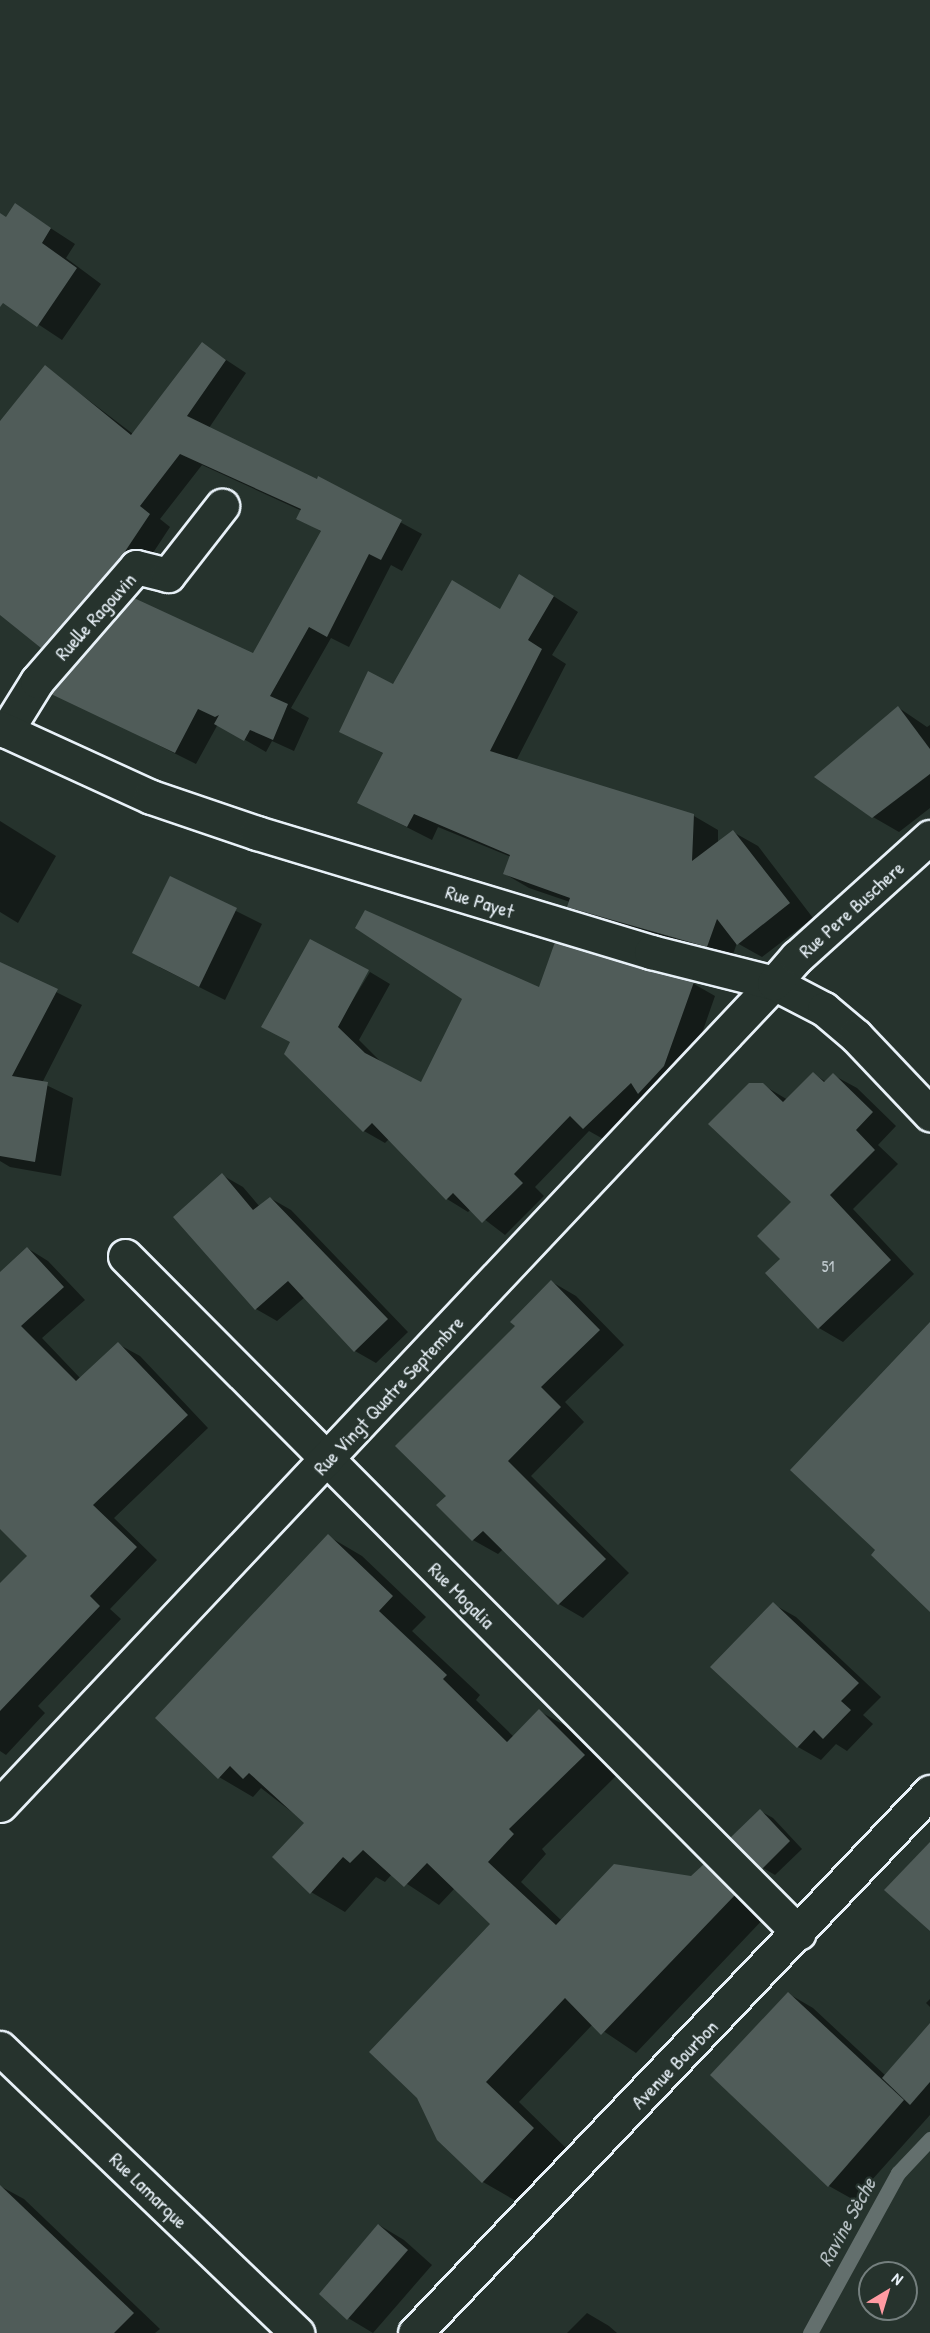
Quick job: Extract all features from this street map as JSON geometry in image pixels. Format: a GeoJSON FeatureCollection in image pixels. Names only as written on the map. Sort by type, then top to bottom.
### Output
{"type":"FeatureCollection","features":[{"type":"Feature","properties":{"kind":"street","name":"Ruelle Ragouvin"},"geometry":{"type":"LineString","coordinates":[[3,729],[37,681],[136,567],[168,575],[222,506]]}},
{"type":"Feature","properties":{"kind":"street","name":"Rue Payet"},"geometry":{"type":"LineString","coordinates":[[3,729],[151,797],[257,833],[651,952],[774,983],[824,1009],[856,1036],[930,1114]]}},
{"type":"Feature","properties":{"kind":"street","name":"Rue Pere Buschere"},"geometry":{"type":"LineString","coordinates":[[774,983],[797,957],[930,837]]}},
{"type":"Feature","properties":{"kind":"street","name":"Rue Vingt Quatre Septembre"},"geometry":{"type":"LineString","coordinates":[[0,1805],[774,983]]}},
{"type":"Feature","properties":{"kind":"street","name":"Rue Mogalia"},"geometry":{"type":"LineString","coordinates":[[125,1256],[799,1934]]}},
{"type":"Feature","properties":{"kind":"street","name":"Avenue Bourbon"},"geometry":{"type":"LineString","coordinates":[[415,2333],[799,1934],[930,1792]]}},
{"type":"Feature","properties":{"kind":"street","name":"Rue Lamarque"},"geometry":{"type":"LineString","coordinates":[[0,2048],[297,2333]]}},
{"type":"Feature","properties":{"kind":"building"},"geometry":{"type":"Polygon","coordinates":[[[15,203],[51,228],[42,243],[77,268],[37,327],[3,303],[0,307],[0,213],[6,217],[15,203]]]}},
{"type":"Feature","properties":{"kind":"building"},"geometry":{"type":"Polygon","coordinates":[[[202,342],[226,360],[187,416],[317,479],[318,476],[402,520],[381,560],[369,554],[327,637],[309,627],[270,696],[288,704],[273,740],[250,730],[244,741],[214,724],[219,715],[215,717],[198,709],[175,753],[51,694],[134,598],[253,653],[321,531],[296,519],[301,509],[180,454],[140,506],[150,514],[124,553],[41,648],[0,615],[0,421],[45,365],[131,435],[202,342]]]}},
{"type":"Feature","properties":{"kind":"building"},"geometry":{"type":"Polygon","coordinates":[[[519,574],[554,596],[528,640],[542,649],[490,751],[694,814],[692,861],[733,830],[790,903],[737,945],[717,919],[707,947],[567,907],[570,898],[503,874],[510,855],[414,814],[407,827],[357,803],[383,753],[339,732],[368,671],[393,684],[452,580],[500,609],[519,574]]]}},
{"type":"Feature","properties":{"kind":"building"},"geometry":{"type":"Polygon","coordinates":[[[898,706],[930,749],[930,774],[872,818],[814,777],[898,706]]]}},
{"type":"Feature","properties":{"kind":"building"},"geometry":{"type":"Polygon","coordinates":[[[170,876],[237,908],[199,987],[132,953],[170,876]]]}},
{"type":"Feature","properties":{"kind":"building"},"geometry":{"type":"Polygon","coordinates":[[[365,910],[539,987],[555,942],[694,982],[664,1066],[638,1094],[631,1083],[583,1129],[570,1116],[514,1174],[523,1183],[482,1223],[453,1193],[446,1200],[372,1123],[363,1132],[284,1054],[290,1042],[261,1027],[310,939],[369,970],[338,1027],[365,1053],[421,1082],[462,999],[355,928],[365,910]]]}},
{"type":"Feature","properties":{"kind":"building"},"geometry":{"type":"Polygon","coordinates":[[[0,962],[58,989],[12,1076],[48,1082],[35,1162],[0,1156],[0,962]]]}},
{"type":"Feature","properties":{"kind":"building"},"geometry":{"type":"Polygon","coordinates":[[[813,1072],[824,1082],[833,1073],[873,1112],[856,1130],[875,1150],[830,1195],[891,1260],[818,1329],[765,1273],[780,1259],[757,1236],[791,1202],[708,1124],[749,1083],[763,1083],[783,1102],[813,1072]]]}},
{"type":"Feature","properties":{"kind":"building"},"geometry":{"type":"Polygon","coordinates":[[[222,1173],[253,1210],[270,1197],[388,1319],[354,1352],[288,1281],[255,1310],[173,1217],[222,1173]]]}},
{"type":"Feature","properties":{"kind":"building"},"geometry":{"type":"Polygon","coordinates":[[[27,1247],[64,1287],[21,1326],[76,1381],[118,1342],[188,1415],[93,1505],[137,1547],[90,1596],[100,1606],[0,1711],[0,1583],[27,1556],[0,1529],[0,1272],[27,1247]]]}},
{"type":"Feature","properties":{"kind":"building"},"geometry":{"type":"Polygon","coordinates":[[[551,1280],[600,1330],[541,1387],[561,1407],[508,1461],[606,1559],[558,1605],[483,1531],[472,1541],[436,1505],[446,1496],[395,1446],[515,1326],[510,1322],[551,1280]]]}},
{"type":"Feature","properties":{"kind":"building"},"geometry":{"type":"Polygon","coordinates":[[[930,1322],[930,1612],[871,1555],[875,1550],[790,1470],[930,1322]]]}},
{"type":"Feature","properties":{"kind":"building"},"geometry":{"type":"Polygon","coordinates":[[[328,1534],[393,1596],[379,1611],[447,1675],[443,1679],[507,1742],[539,1709],[585,1755],[509,1829],[514,1834],[488,1862],[556,1925],[614,1864],[691,1876],[704,1864],[735,1895],[601,2035],[565,1998],[486,2082],[534,2128],[482,2183],[437,2140],[417,2098],[369,2052],[490,1924],[427,1863],[404,1887],[363,1850],[350,1863],[343,1857],[310,1894],[272,1857],[304,1823],[249,1773],[243,1779],[230,1766],[218,1779],[155,1718],[328,1534]]]}},
{"type":"Feature","properties":{"kind":"building"},"geometry":{"type":"Polygon","coordinates":[[[773,1602],[859,1683],[841,1701],[851,1710],[823,1739],[814,1730],[797,1748],[710,1667],[773,1602]]]}},
{"type":"Feature","properties":{"kind":"building"},"geometry":{"type":"Polygon","coordinates":[[[760,1809],[790,1841],[762,1869],[730,1838],[760,1809]]]}},
{"type":"Feature","properties":{"kind":"building"},"geometry":{"type":"Polygon","coordinates":[[[930,1842],[930,1931],[884,1890],[930,1842]]]}},
{"type":"Feature","properties":{"kind":"building"},"geometry":{"type":"Polygon","coordinates":[[[788,1992],[904,2100],[828,2187],[710,2075],[788,1992]]]}},
{"type":"Feature","properties":{"kind":"building"},"geometry":{"type":"Polygon","coordinates":[[[930,2023],[930,2082],[910,2105],[882,2078],[930,2023]]]}},
{"type":"Feature","properties":{"kind":"building"},"geometry":{"type":"Polygon","coordinates":[[[0,2185],[134,2313],[114,2333],[0,2333],[0,2185]]]}},
{"type":"Feature","properties":{"kind":"building"},"geometry":{"type":"Polygon","coordinates":[[[378,2224],[408,2250],[347,2320],[319,2294],[378,2224]]]}},
{"type":"Feature","properties":{"kind":"waterway","name":"Ravine Sèche"},"geometry":{"type":"LineString","coordinates":[[810,2333],[898,2173],[930,2139]]}}]}
